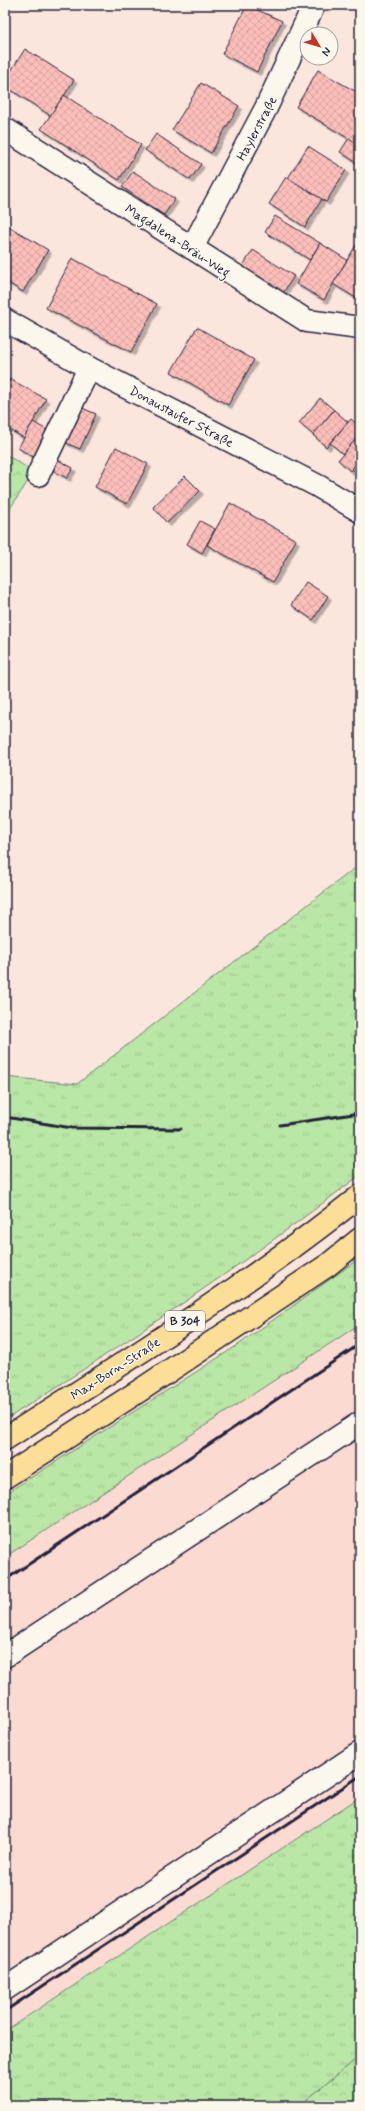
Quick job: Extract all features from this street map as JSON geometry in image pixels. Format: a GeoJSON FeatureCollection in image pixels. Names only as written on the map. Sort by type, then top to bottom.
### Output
{"type":"FeatureCollection","features":[{"type":"Feature","properties":{"kind":"main road","name":"Max-Born-Straße"},"geometry":{"type":"LineString","coordinates":[[5,1438],[132,1358],[311,1235],[360,1196]]}},
{"type":"Feature","properties":{"kind":"main road","name":"B 304"},"geometry":{"type":"LineString","coordinates":[[5,1477],[159,1378],[328,1265],[360,1239]]}},
{"type":"Feature","properties":{"kind":"street","name":"Haylerstraße"},"geometry":{"type":"LineString","coordinates":[[192,248],[266,108],[303,32],[314,5]]}},
{"type":"Feature","properties":{"kind":"street","name":"Magdalena-Bräu-Weg"},"geometry":{"type":"LineString","coordinates":[[5,129],[306,322],[360,328]]}},
{"type":"Feature","properties":{"kind":"street","name":"Donaustaufer Straße"},"geometry":{"type":"LineString","coordinates":[[5,320],[90,368],[318,486],[360,511]]}},
{"type":"Feature","properties":{"kind":"street"},"geometry":{"type":"LineString","coordinates":[[38,475],[90,368]]}},
{"type":"Feature","properties":{"kind":"street"},"geometry":{"type":"LineString","coordinates":[[5,1656],[360,1423]]}},
{"type":"Feature","properties":{"kind":"street"},"geometry":{"type":"LineString","coordinates":[[5,1989],[360,1753]]}},
{"type":"Feature","properties":{"kind":"shaded area"},"geometry":{"type":"Polygon","coordinates":[[[360,1324],[360,1797],[5,2031],[5,1557],[360,1324]]]}},
{"type":"Feature","properties":{"kind":"green space"},"geometry":{"type":"Polygon","coordinates":[[[5,454],[34,472],[5,516],[5,454]]]}},
{"type":"Feature","properties":{"kind":"green space"},"geometry":{"type":"Polygon","coordinates":[[[360,864],[360,1175],[273,1240],[185,1302],[5,1420],[5,1077],[77,1084],[360,864]]]}},
{"type":"Feature","properties":{"kind":"green space"},"geometry":{"type":"Polygon","coordinates":[[[360,1258],[360,1324],[5,1557],[5,1494],[238,1345],[360,1258]]]}},
{"type":"Feature","properties":{"kind":"green space"},"geometry":{"type":"Polygon","coordinates":[[[360,1797],[360,2056],[299,2106],[5,2106],[5,2031],[360,1797]]]}},
{"type":"Feature","properties":{"kind":"green space"},"geometry":{"type":"Polygon","coordinates":[[[360,2056],[360,2106],[299,2106],[360,2056]]]}},
{"type":"Feature","properties":{"kind":"building"},"geometry":{"type":"Polygon","coordinates":[[[247,5],[282,21],[257,72],[222,54],[247,5]]]}},
{"type":"Feature","properties":{"kind":"building"},"geometry":{"type":"Polygon","coordinates":[[[25,49],[74,80],[51,116],[5,86],[5,80],[25,49]]]}},
{"type":"Feature","properties":{"kind":"building"},"geometry":{"type":"Polygon","coordinates":[[[318,70],[360,94],[360,136],[356,143],[296,107],[318,70]]]}},
{"type":"Feature","properties":{"kind":"building"},"geometry":{"type":"Polygon","coordinates":[[[201,83],[239,106],[211,153],[172,130],[201,83]]]}},
{"type":"Feature","properties":{"kind":"building"},"geometry":{"type":"Polygon","coordinates":[[[64,95],[141,145],[119,180],[41,129],[64,95]]]}},
{"type":"Feature","properties":{"kind":"building"},"geometry":{"type":"Polygon","coordinates":[[[156,134],[201,164],[190,180],[145,150],[156,134]]]}},
{"type":"Feature","properties":{"kind":"building"},"geometry":{"type":"Polygon","coordinates":[[[349,138],[356,143],[358,140],[360,141],[360,159],[357,163],[340,152],[349,138]]]}},
{"type":"Feature","properties":{"kind":"building"},"geometry":{"type":"Polygon","coordinates":[[[308,146],[346,170],[326,202],[288,178],[308,146]]]}},
{"type":"Feature","properties":{"kind":"building"},"geometry":{"type":"Polygon","coordinates":[[[133,171],[175,199],[164,215],[122,187],[133,171]]]}},
{"type":"Feature","properties":{"kind":"building"},"geometry":{"type":"Polygon","coordinates":[[[286,177],[322,199],[305,227],[269,204],[286,177]]]}},
{"type":"Feature","properties":{"kind":"building"},"geometry":{"type":"Polygon","coordinates":[[[275,216],[320,243],[310,260],[265,232],[275,216]]]}},
{"type":"Feature","properties":{"kind":"building"},"geometry":{"type":"Polygon","coordinates":[[[5,224],[48,250],[23,292],[5,281],[5,224]]]}},
{"type":"Feature","properties":{"kind":"building"},"geometry":{"type":"Polygon","coordinates":[[[320,243],[347,260],[324,300],[296,284],[320,243]]]}},
{"type":"Feature","properties":{"kind":"building"},"geometry":{"type":"Polygon","coordinates":[[[356,245],[360,248],[359,300],[333,284],[356,245]]]}},
{"type":"Feature","properties":{"kind":"building"},"geometry":{"type":"Polygon","coordinates":[[[253,250],[294,276],[283,293],[242,267],[253,250]]]}},
{"type":"Feature","properties":{"kind":"building"},"geometry":{"type":"Polygon","coordinates":[[[72,258],[157,304],[131,352],[46,308],[72,258]]]}},
{"type":"Feature","properties":{"kind":"building"},"geometry":{"type":"Polygon","coordinates":[[[197,327],[254,360],[228,405],[171,372],[197,327]]]}},
{"type":"Feature","properties":{"kind":"building"},"geometry":{"type":"Polygon","coordinates":[[[10,379],[46,399],[24,438],[5,427],[5,388],[10,379]]]}},
{"type":"Feature","properties":{"kind":"building"},"geometry":{"type":"Polygon","coordinates":[[[320,398],[334,410],[313,435],[299,423],[320,398]]]}},
{"type":"Feature","properties":{"kind":"building"},"geometry":{"type":"Polygon","coordinates":[[[80,407],[96,414],[80,449],[64,442],[80,407]]]}},
{"type":"Feature","properties":{"kind":"building"},"geometry":{"type":"Polygon","coordinates":[[[334,410],[348,422],[326,447],[313,435],[334,410]]]}},
{"type":"Feature","properties":{"kind":"building"},"geometry":{"type":"Polygon","coordinates":[[[351,419],[360,427],[360,434],[343,454],[330,443],[351,419]]]}},
{"type":"Feature","properties":{"kind":"building"},"geometry":{"type":"Polygon","coordinates":[[[33,422],[50,432],[35,458],[18,448],[33,422]]]}},
{"type":"Feature","properties":{"kind":"building"},"geometry":{"type":"Polygon","coordinates":[[[360,434],[360,460],[350,471],[338,460],[360,434]]]}},
{"type":"Feature","properties":{"kind":"building"},"geometry":{"type":"Polygon","coordinates":[[[116,447],[148,464],[127,504],[95,487],[116,447]]]}},
{"type":"Feature","properties":{"kind":"building"},"geometry":{"type":"Polygon","coordinates":[[[58,460],[73,468],[67,478],[52,470],[58,460]]]}},
{"type":"Feature","properties":{"kind":"building"},"geometry":{"type":"Polygon","coordinates":[[[360,460],[360,476],[352,469],[360,460]]]}},
{"type":"Feature","properties":{"kind":"building"},"geometry":{"type":"Polygon","coordinates":[[[185,476],[200,491],[167,523],[153,507],[185,476]]]}},
{"type":"Feature","properties":{"kind":"building"},"geometry":{"type":"Polygon","coordinates":[[[230,503],[296,540],[273,582],[207,545],[230,503]]]}},
{"type":"Feature","properties":{"kind":"building"},"geometry":{"type":"Polygon","coordinates":[[[200,521],[215,529],[202,553],[187,544],[200,521]]]}},
{"type":"Feature","properties":{"kind":"building"},"geometry":{"type":"Polygon","coordinates":[[[306,582],[328,596],[313,620],[291,605],[306,582]]]}},
{"type":"Feature","properties":{"kind":"railway"},"geometry":{"type":"LineString","coordinates":[[280,1125],[360,1113]]}},
{"type":"Feature","properties":{"kind":"railway"},"geometry":{"type":"LineString","coordinates":[[5,1117],[72,1128],[181,1129]]}},
{"type":"Feature","properties":{"kind":"railway"},"geometry":{"type":"LineString","coordinates":[[5,1580],[360,1344]]}},
{"type":"Feature","properties":{"kind":"railway"},"geometry":{"type":"LineString","coordinates":[[5,2011],[360,1776]]}}]}
